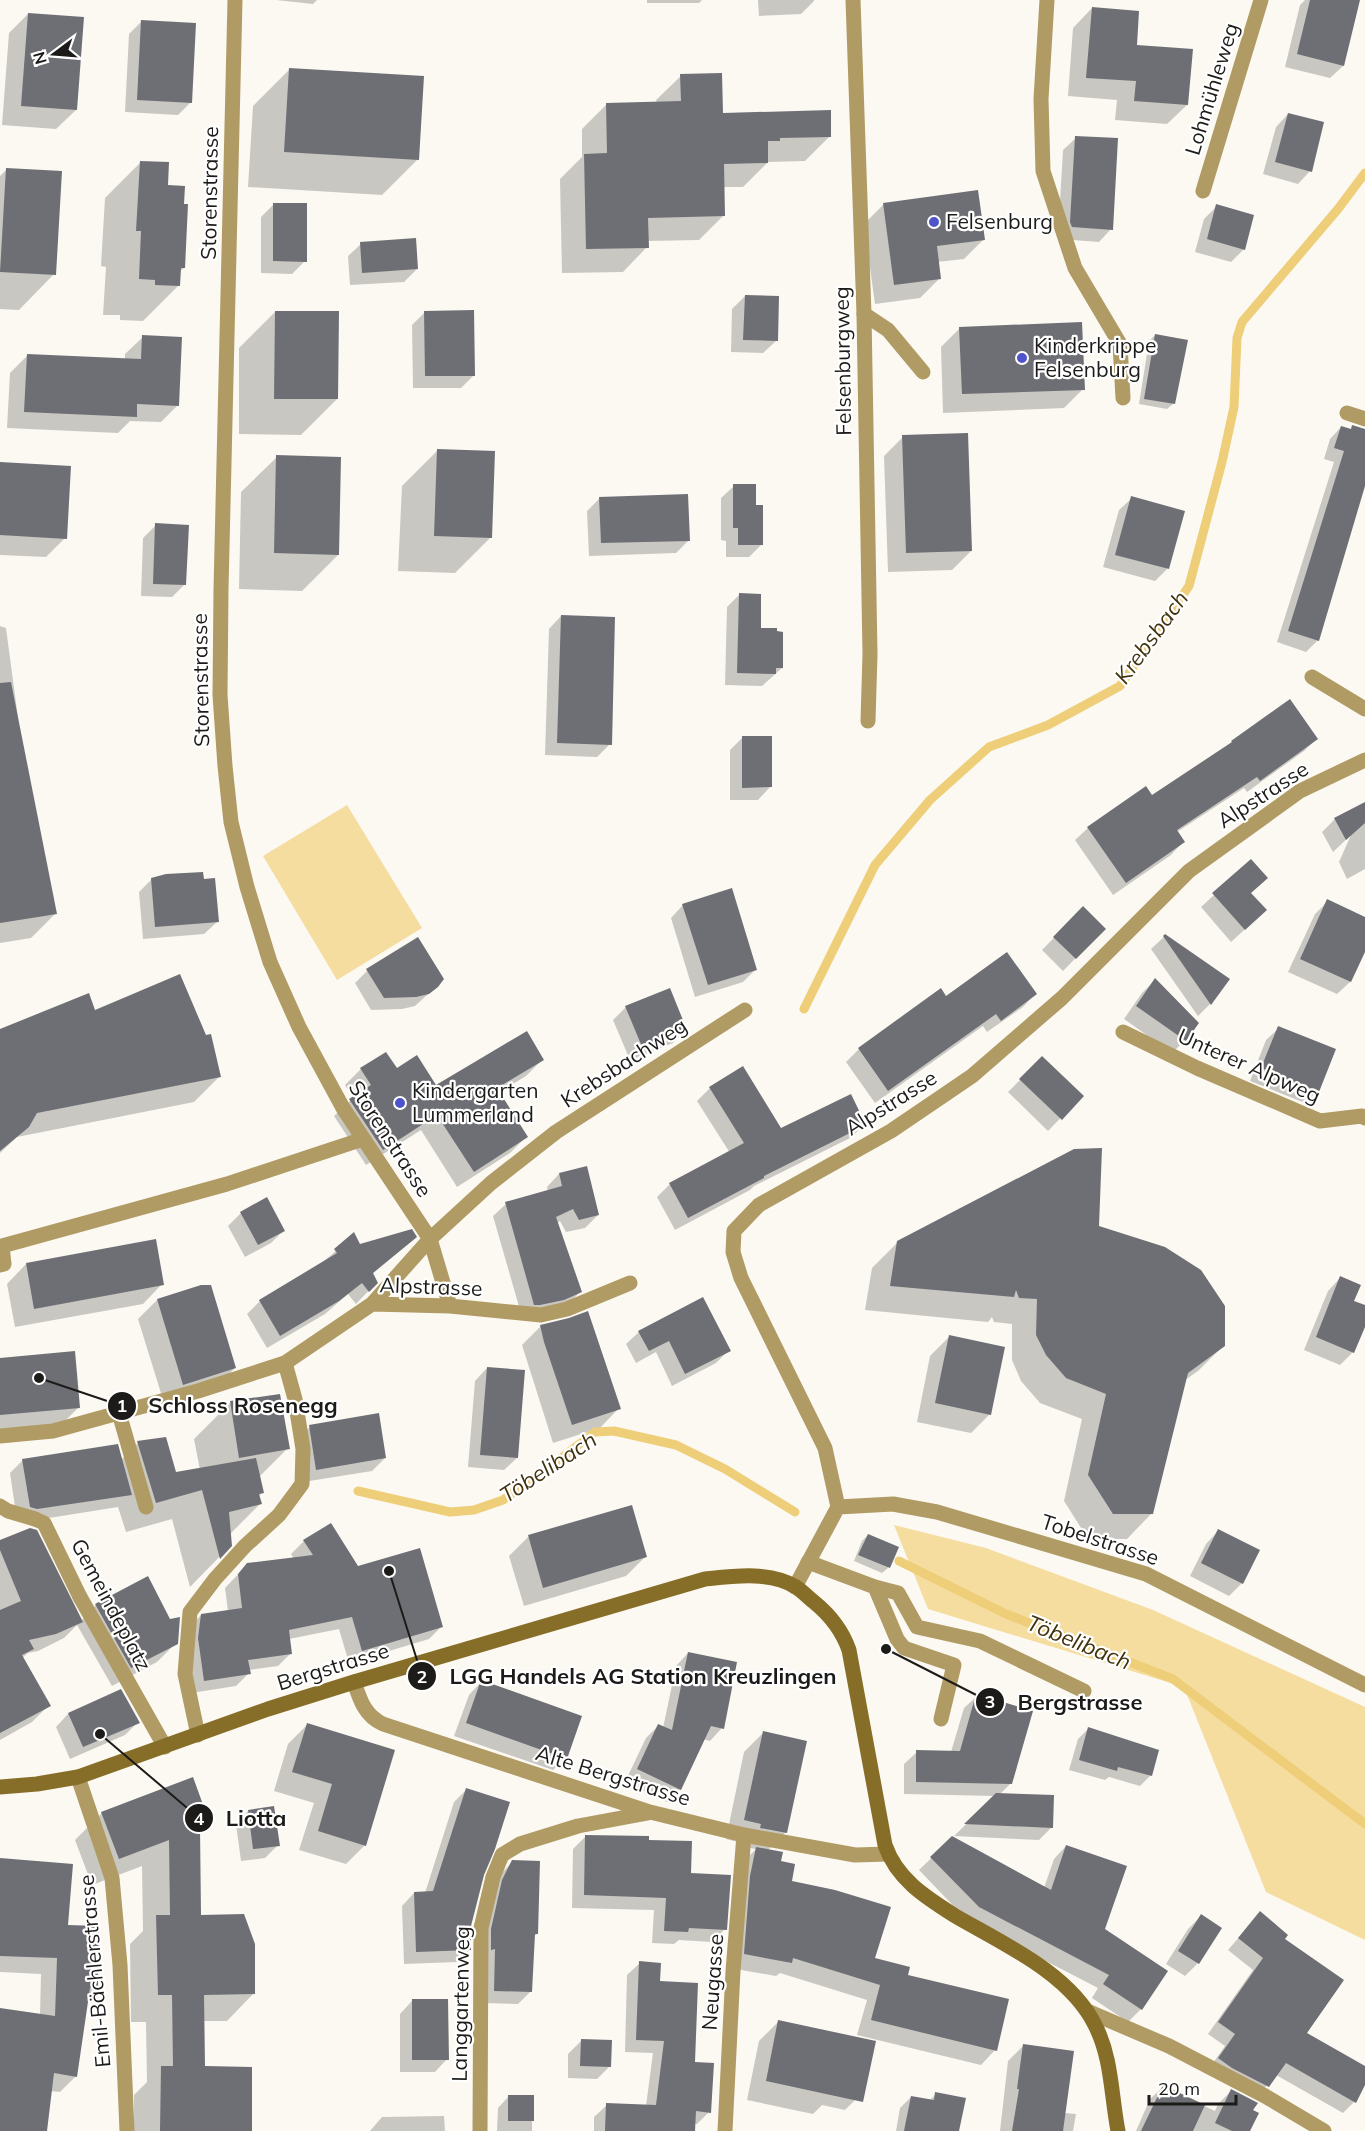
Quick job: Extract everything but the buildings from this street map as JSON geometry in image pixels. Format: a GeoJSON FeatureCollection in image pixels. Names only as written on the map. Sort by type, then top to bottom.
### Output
{"type":"FeatureCollection","features":[{"type":"Feature","properties":{"kind":"main road","name":"Bergstrasse"},"geometry":{"type":"LineString","coordinates":[[0,1787],[38,1784],[78,1777],[268,1709],[705,1579],[738,1575],[777,1580],[795,1587],[825,1611],[844,1636],[849,1650],[880,1824],[888,1854],[895,1866],[920,1893],[1040,1966],[1075,1997],[1095,2024],[1104,2045],[1111,2076],[1118,2131]]}},
{"type":"Feature","properties":{"kind":"street","name":"Storenstrasse"},"geometry":{"type":"LineString","coordinates":[[235,0],[220,695],[231,822],[247,887],[270,962],[299,1027],[343,1108],[430,1239],[450,1306]]}},
{"type":"Feature","properties":{"kind":"street","name":"Felsenburgweg"},"geometry":{"type":"LineString","coordinates":[[853,0],[864,314],[870,654],[868,721]]}},
{"type":"Feature","properties":{"kind":"street"},"geometry":{"type":"LineString","coordinates":[[1047,0],[1041,99],[1043,171],[1075,268],[1120,344],[1123,398]]}},
{"type":"Feature","properties":{"kind":"street","name":"Lohmühleweg"},"geometry":{"type":"LineString","coordinates":[[1203,190],[1261,0]]}},
{"type":"Feature","properties":{"kind":"street"},"geometry":{"type":"LineString","coordinates":[[864,314],[888,330],[923,372]]}},
{"type":"Feature","properties":{"kind":"street"},"geometry":{"type":"LineString","coordinates":[[1347,413],[1365,418]]}},
{"type":"Feature","properties":{"kind":"street"},"geometry":{"type":"LineString","coordinates":[[1312,677],[1365,709]]}},
{"type":"Feature","properties":{"kind":"street","name":"Alpstrasse"},"geometry":{"type":"LineString","coordinates":[[838,1507],[825,1448],[741,1278],[733,1252],[734,1231],[759,1205],[891,1131],[972,1076],[1062,998],[1189,871],[1300,791],[1365,760]]}},
{"type":"Feature","properties":{"kind":"street","name":"Krebsbachweg"},"geometry":{"type":"LineString","coordinates":[[372,1304],[430,1239],[491,1183],[556,1132],[745,1010]]}},
{"type":"Feature","properties":{"kind":"street","name":"Unterer Alpweg"},"geometry":{"type":"LineString","coordinates":[[1123,1032],[1197,1068],[1320,1121],[1364,1114]]}},
{"type":"Feature","properties":{"kind":"street"},"geometry":{"type":"LineString","coordinates":[[0,1265],[4,1264],[2,1246],[227,1184],[363,1139]]}},
{"type":"Feature","properties":{"kind":"street","name":"Alpstrasse"},"geometry":{"type":"LineString","coordinates":[[0,1436],[53,1431],[198,1391],[285,1364],[372,1304],[450,1306],[541,1315],[567,1309],[630,1283]]}},
{"type":"Feature","properties":{"kind":"street"},"geometry":{"type":"LineString","coordinates":[[198,1735],[185,1674],[190,1612],[215,1579],[245,1546],[279,1515],[302,1484],[303,1449],[295,1398],[285,1364]]}},
{"type":"Feature","properties":{"kind":"street"},"geometry":{"type":"LineString","coordinates":[[118,1413],[146,1507]]}},
{"type":"Feature","properties":{"kind":"street","name":"Tobelstrasse"},"geometry":{"type":"LineString","coordinates":[[838,1507],[893,1504],[937,1512],[1146,1574],[1365,1685]]}},
{"type":"Feature","properties":{"kind":"street","name":"Gemeindeplatz"},"geometry":{"type":"LineString","coordinates":[[0,1506],[44,1523],[80,1597],[165,1747]]}},
{"type":"Feature","properties":{"kind":"street"},"geometry":{"type":"LineString","coordinates":[[795,1587],[838,1507]]}},
{"type":"Feature","properties":{"kind":"street"},"geometry":{"type":"LineString","coordinates":[[808,1562],[875,1587],[898,1593],[917,1627],[980,1641],[1084,1691]]}},
{"type":"Feature","properties":{"kind":"street"},"geometry":{"type":"LineString","coordinates":[[875,1587],[897,1639],[904,1648],[954,1665],[941,1719]]}},
{"type":"Feature","properties":{"kind":"street","name":"Alte Bergstrasse"},"geometry":{"type":"LineString","coordinates":[[354,1682],[365,1710],[374,1720],[383,1724],[650,1812],[744,1835],[855,1855],[888,1854]]}},
{"type":"Feature","properties":{"kind":"street","name":"Emil-Bächlerstrasse"},"geometry":{"type":"LineString","coordinates":[[78,1777],[112,1878],[120,1965],[127,2131]]}},
{"type":"Feature","properties":{"kind":"street","name":"Langgartenweg"},"geometry":{"type":"LineString","coordinates":[[480,2131],[481,1928],[493,1877],[502,1855],[520,1844],[578,1826],[650,1812]]}},
{"type":"Feature","properties":{"kind":"street","name":"Neugasse"},"geometry":{"type":"LineString","coordinates":[[725,2131],[744,1835]]}},
{"type":"Feature","properties":{"kind":"street"},"geometry":{"type":"LineString","coordinates":[[1087,2012],[1169,2046],[1265,2096],[1324,2131]]}},
{"type":"Feature","properties":{"kind":"shaded area"},"geometry":{"type":"Polygon","coordinates":[[[347,805],[422,928],[337,980],[263,856],[347,805]]]}},
{"type":"Feature","properties":{"kind":"shaded area"},"geometry":{"type":"Polygon","coordinates":[[[894,1525],[986,1548],[1153,1610],[1365,1707],[1365,1940],[1266,1892],[1184,1687],[928,1609],[894,1525]]]}},
{"type":"Feature","properties":{"kind":"waterway","name":"Krebsbach"},"geometry":{"type":"LineString","coordinates":[[804,1009],[875,865],[930,800],[989,747],[1048,725],[1120,686],[1189,586],[1234,407],[1237,338],[1242,322],[1338,209],[1365,173]]}},
{"type":"Feature","properties":{"kind":"waterway","name":"Töbelibach"},"geometry":{"type":"LineString","coordinates":[[358,1491],[450,1512],[474,1510],[503,1500],[595,1432],[614,1431],[676,1445],[725,1469],[795,1512]]}},
{"type":"Feature","properties":{"kind":"waterway","name":"Töbelibach"},"geometry":{"type":"LineString","coordinates":[[899,1561],[1006,1614],[1173,1679],[1365,1824]]}},
{"type":"Feature","properties":{"kind":"place","name":"Felsenburg"},"geometry":{"type":"Point","coordinates":[934,222]}},
{"type":"Feature","properties":{"kind":"place","name":"Kinderkrippe Felsenburg"},"geometry":{"type":"Point","coordinates":[1022,358]}},
{"type":"Feature","properties":{"kind":"place","name":"Kindergarten Lummerland"},"geometry":{"type":"Point","coordinates":[400,1103]}},
{"type":"Feature","properties":{"kind":"place","name":"Schloss Rosenegg"},"geometry":{"type":"Point","coordinates":[39,1378]}},
{"type":"Feature","properties":{"kind":"place","name":"LGG Handels AG Station Kreuzlingen"},"geometry":{"type":"Point","coordinates":[389,1571]}},
{"type":"Feature","properties":{"kind":"place","name":"Bergstrasse"},"geometry":{"type":"Point","coordinates":[886,1649]}},
{"type":"Feature","properties":{"kind":"place","name":"Liotta"},"geometry":{"type":"Point","coordinates":[100,1734]}}]}
